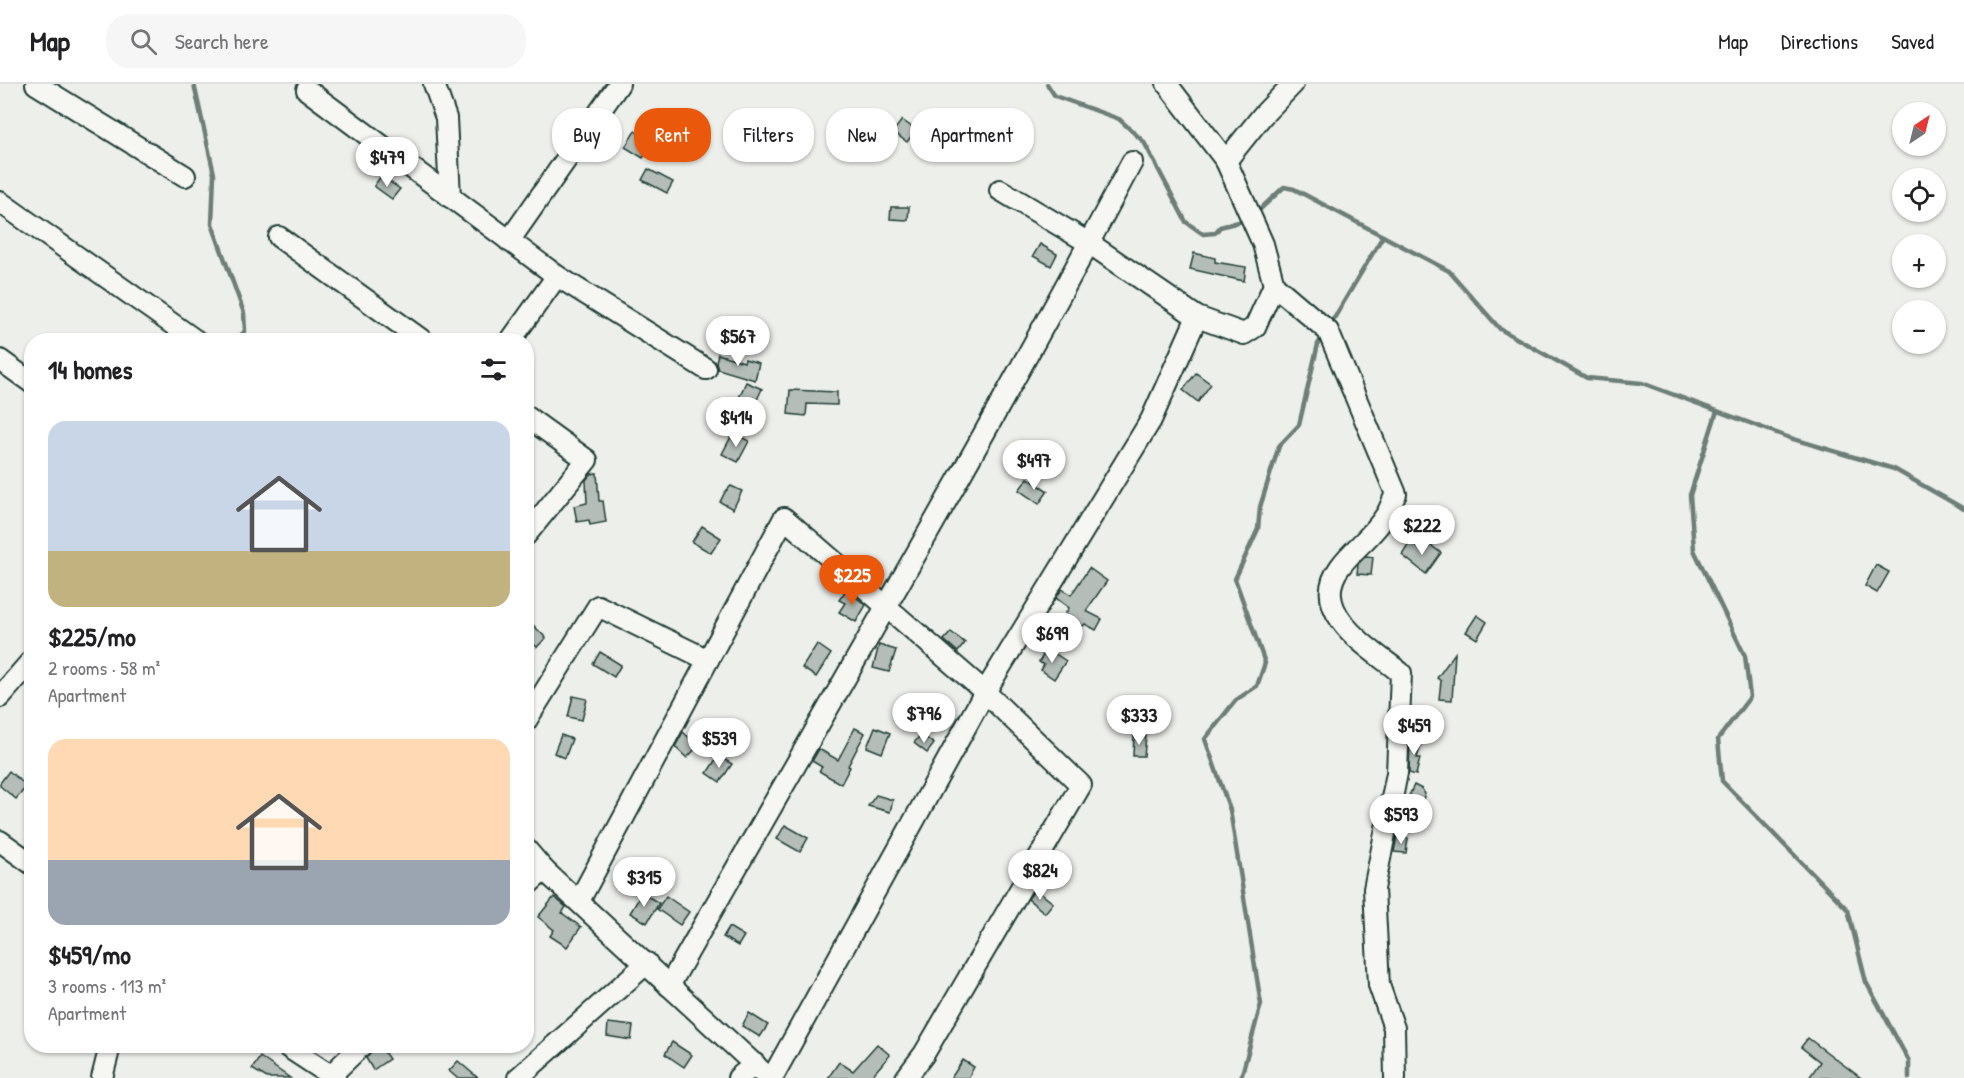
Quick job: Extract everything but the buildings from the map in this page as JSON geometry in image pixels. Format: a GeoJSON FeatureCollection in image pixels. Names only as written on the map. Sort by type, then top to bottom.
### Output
{"type":"FeatureCollection","features":[{"type":"Feature","properties":{"kind":"street"},"geometry":{"type":"LineString","coordinates":[[36,84],[184,176]]}},
{"type":"Feature","properties":{"kind":"street"},"geometry":{"type":"LineString","coordinates":[[434,84],[446,118],[450,197]]}},
{"type":"Feature","properties":{"kind":"street"},"geometry":{"type":"LineString","coordinates":[[509,241],[619,84]]}},
{"type":"Feature","properties":{"kind":"street"},"geometry":{"type":"LineString","coordinates":[[1167,84],[1226,161],[1263,244],[1274,285],[1328,330],[1396,494],[1385,516],[1339,568],[1330,588],[1332,609],[1353,634],[1401,673],[1397,773],[1374,889],[1379,985],[1394,1028],[1395,1078]]}},
{"type":"Feature","properties":{"kind":"street"},"geometry":{"type":"LineString","coordinates":[[1226,161],[1262,116],[1293,84]]}},
{"type":"Feature","properties":{"kind":"street"},"geometry":{"type":"LineString","coordinates":[[306,90],[557,276],[706,369]]}},
{"type":"Feature","properties":{"kind":"street"},"geometry":{"type":"LineString","coordinates":[[669,986],[886,606],[1132,162]]}},
{"type":"Feature","properties":{"kind":"street"},"geometry":{"type":"LineString","coordinates":[[1000,190],[1089,243],[1197,317],[1244,334],[1255,327],[1274,285]]}},
{"type":"Feature","properties":{"kind":"street"},"geometry":{"type":"LineString","coordinates":[[0,202],[185,333]]}},
{"type":"Feature","properties":{"kind":"street"},"geometry":{"type":"LineString","coordinates":[[279,237],[412,333]]}},
{"type":"Feature","properties":{"kind":"street"},"geometry":{"type":"LineString","coordinates":[[516,333],[557,276]]}},
{"type":"Feature","properties":{"kind":"street"},"geometry":{"type":"LineString","coordinates":[[534,858],[669,986],[771,1078],[985,692],[1151,420],[1197,317]]}},
{"type":"Feature","properties":{"kind":"street"},"geometry":{"type":"LineString","coordinates":[[0,360],[24,376]]}},
{"type":"Feature","properties":{"kind":"street"},"geometry":{"type":"LineString","coordinates":[[534,422],[587,460],[534,525]]}},
{"type":"Feature","properties":{"kind":"street"},"geometry":{"type":"LineString","coordinates":[[579,901],[784,518],[985,692],[1081,785],[924,1054],[906,1078]]}},
{"type":"Feature","properties":{"kind":"street"},"geometry":{"type":"LineString","coordinates":[[534,709],[598,606],[708,660]]}},
{"type":"Feature","properties":{"kind":"street"},"geometry":{"type":"LineString","coordinates":[[0,697],[24,669]]}},
{"type":"Feature","properties":{"kind":"street"},"geometry":{"type":"LineString","coordinates":[[0,841],[24,858]]}},
{"type":"Feature","properties":{"kind":"street"},"geometry":{"type":"LineString","coordinates":[[534,879],[544,870]]}},
{"type":"Feature","properties":{"kind":"street"},"geometry":{"type":"LineString","coordinates":[[518,1078],[647,963]]}},
{"type":"Feature","properties":{"kind":"street"},"geometry":{"type":"LineString","coordinates":[[102,1078],[108,1053]]}},
{"type":"Feature","properties":{"kind":"street"},"geometry":{"type":"LineString","coordinates":[[296,1053],[332,1077],[354,1053]]}},
{"type":"Feature","properties":{"kind":"street"},"geometry":{"type":"LineString","coordinates":[[738,1078],[755,1064]]}},
{"type":"Feature","properties":{"kind":"waterway"},"geometry":{"type":"LineString","coordinates":[[194,84],[214,174],[212,224],[244,313],[245,331],[243,333]]}},
{"type":"Feature","properties":{"kind":"waterway"},"geometry":{"type":"LineString","coordinates":[[1047,84],[1055,96],[1119,119],[1144,142],[1186,222],[1203,234],[1215,233],[1220,227],[1246,220]]}},
{"type":"Feature","properties":{"kind":"waterway"},"geometry":{"type":"LineString","coordinates":[[1255,214],[1284,187],[1294,189],[1449,271],[1500,329],[1587,378],[1642,383],[1790,438],[1894,469],[1964,509]]}},
{"type":"Feature","properties":{"kind":"waterway"},"geometry":{"type":"LineString","coordinates":[[1330,325],[1383,236]]}},
{"type":"Feature","properties":{"kind":"waterway"},"geometry":{"type":"LineString","coordinates":[[1241,1078],[1261,1004],[1230,810],[1205,739],[1236,700],[1257,686],[1265,663],[1235,579],[1258,529],[1260,507],[1279,446],[1299,425],[1318,344],[1324,335]]}},
{"type":"Feature","properties":{"kind":"waterway"},"geometry":{"type":"LineString","coordinates":[[1717,411],[1690,495],[1694,550],[1745,656],[1750,697],[1718,739],[1722,781],[1848,910],[1866,982],[1909,1061],[1909,1078]]}}]}
